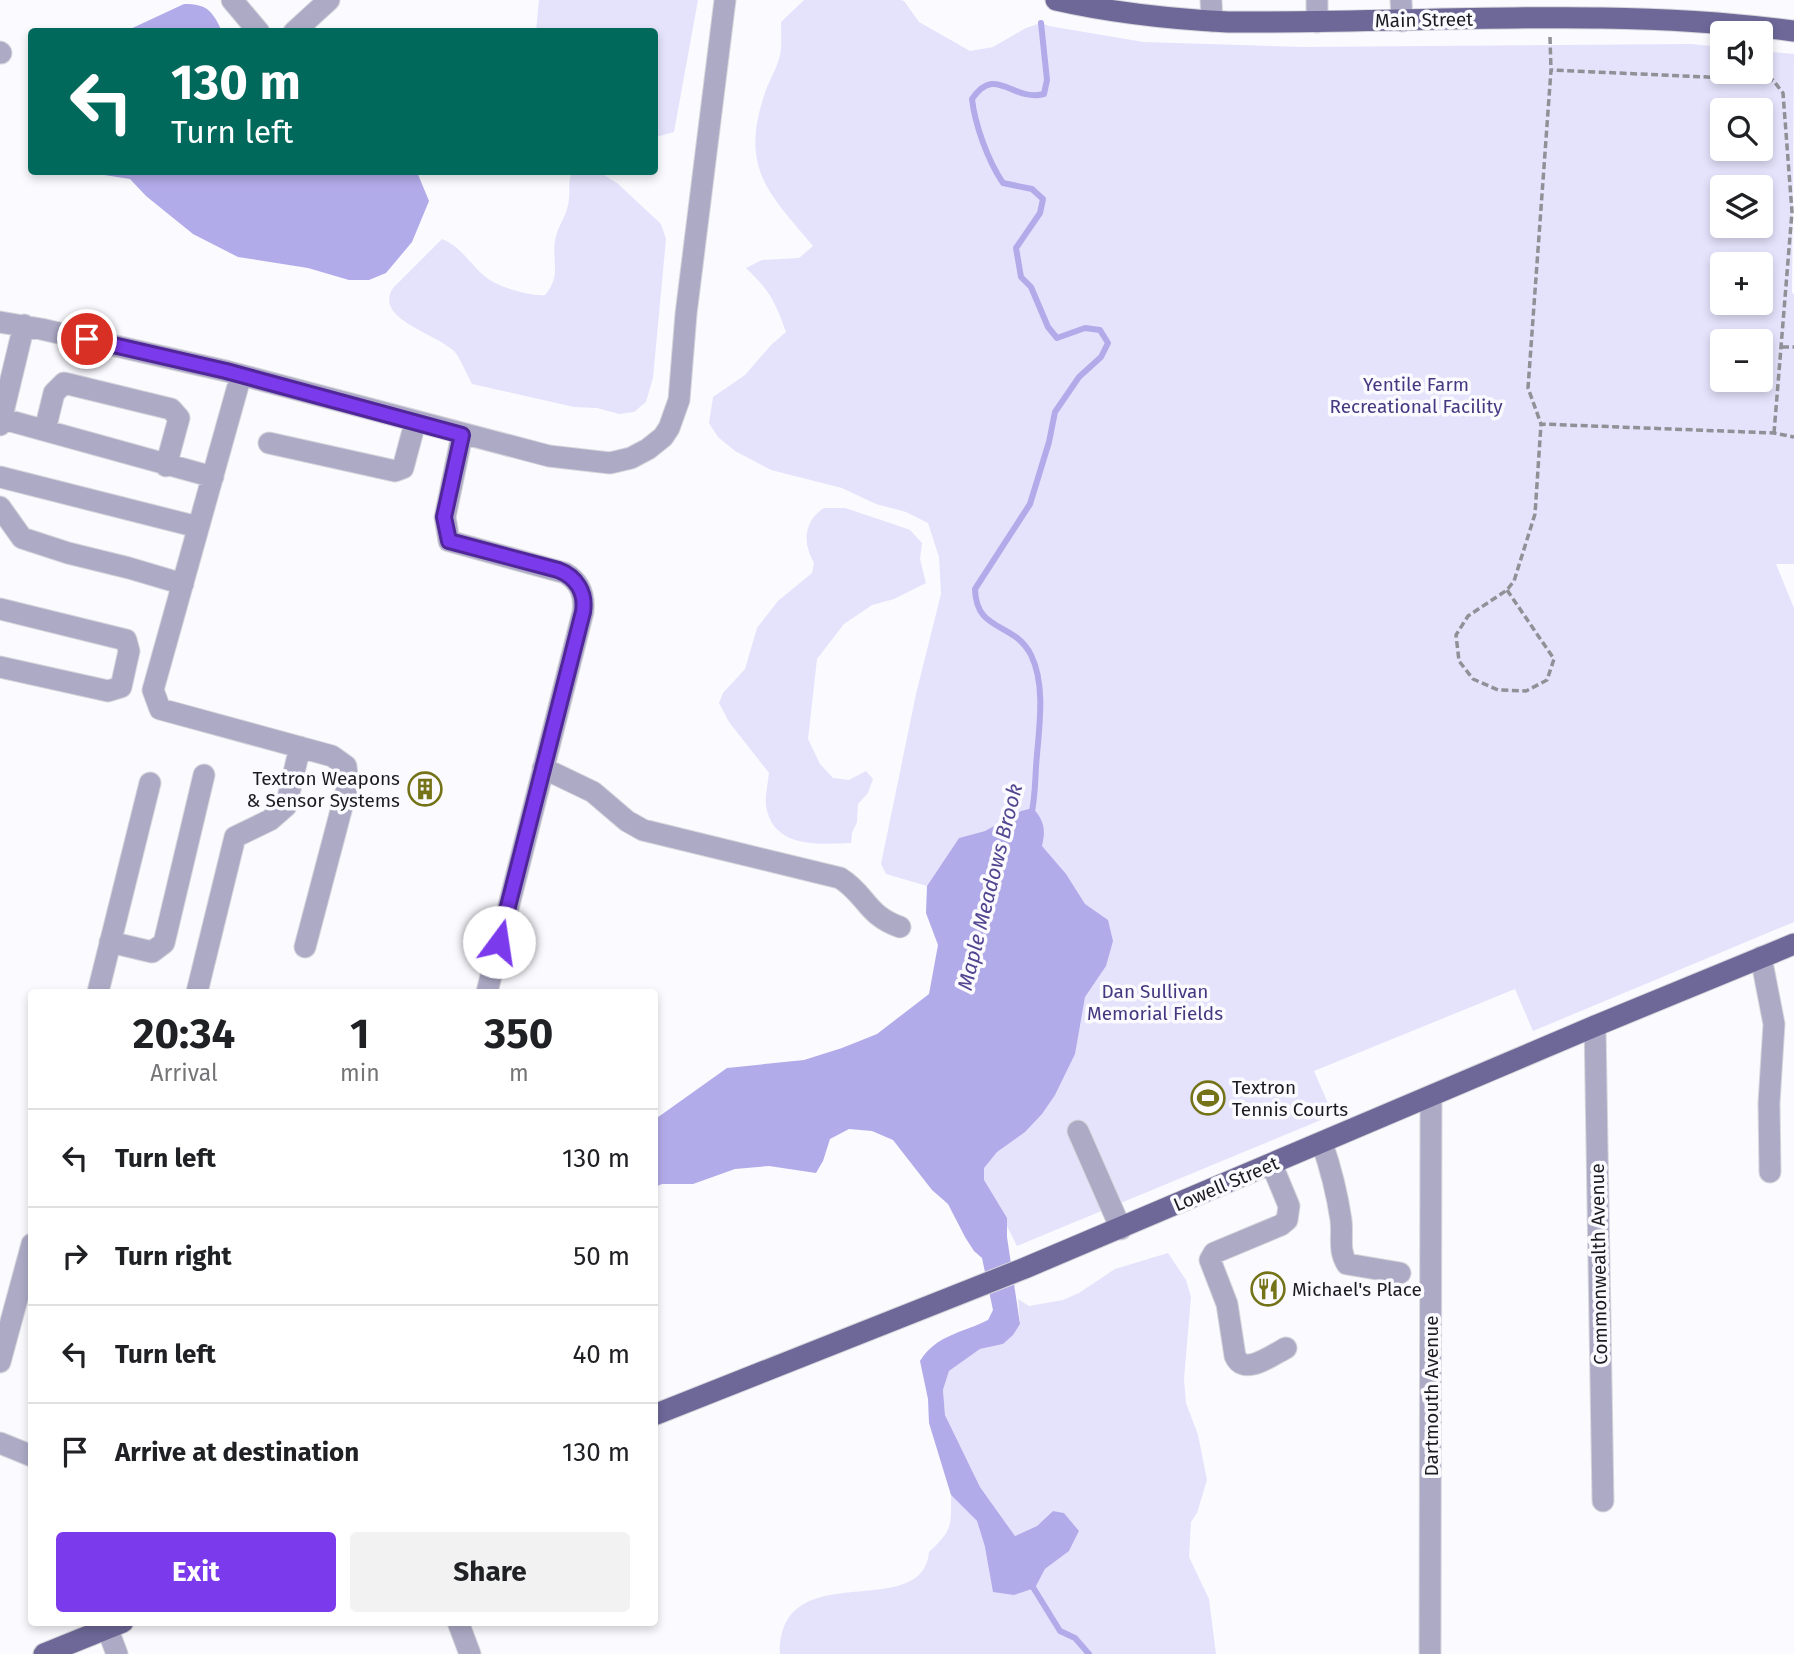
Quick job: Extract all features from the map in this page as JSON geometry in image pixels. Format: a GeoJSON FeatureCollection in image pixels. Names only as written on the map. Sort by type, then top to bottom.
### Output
{"type":"FeatureCollection","features":[{"type":"Feature","properties":{"kind":"main road","name":"Main Street"},"geometry":{"type":"LineString","coordinates":[[1056,0],[1101,5],[1175,19],[1211,11],[1317,22],[1401,10],[1550,18],[1664,19],[1794,31]]}},
{"type":"Feature","properties":{"kind":"main road","name":"Lowell Street"},"geometry":{"type":"LineString","coordinates":[[658,1413],[1121,1229],[1794,944]]}},
{"type":"Feature","properties":{"kind":"main road"},"geometry":{"type":"LineString","coordinates":[[44,1654],[107,1626]]}},
{"type":"Feature","properties":{"kind":"street"},"geometry":{"type":"LineString","coordinates":[[232,0],[256,28]]}},
{"type":"Feature","properties":{"kind":"street"},"geometry":{"type":"LineString","coordinates":[[298,28],[329,0]]}},
{"type":"Feature","properties":{"kind":"street"},"geometry":{"type":"LineString","coordinates":[[0,322],[24,325],[241,375],[415,423],[549,456],[610,463],[631,458],[656,444],[670,428],[679,400],[686,314],[725,0]]}},
{"type":"Feature","properties":{"kind":"street"},"geometry":{"type":"LineString","coordinates":[[1317,0],[1317,22]]}},
{"type":"Feature","properties":{"kind":"street"},"geometry":{"type":"LineString","coordinates":[[24,325],[1,420],[213,477]]}},
{"type":"Feature","properties":{"kind":"street"},"geometry":{"type":"LineString","coordinates":[[241,375],[153,690],[160,709],[336,757],[346,766],[349,779],[305,947]]}},
{"type":"Feature","properties":{"kind":"street"},"geometry":{"type":"LineString","coordinates":[[45,430],[54,393],[64,383],[171,409],[179,418],[166,466]]}},
{"type":"Feature","properties":{"kind":"street"},"geometry":{"type":"LineString","coordinates":[[269,443],[396,471],[403,468],[415,423]]}},
{"type":"Feature","properties":{"kind":"street"},"geometry":{"type":"LineString","coordinates":[[462,435],[444,517],[449,541],[565,573],[575,580],[582,592],[583,612],[487,989]]}},
{"type":"Feature","properties":{"kind":"street"},"geometry":{"type":"LineString","coordinates":[[0,477],[198,527]]}},
{"type":"Feature","properties":{"kind":"street"},"geometry":{"type":"LineString","coordinates":[[0,507],[22,538],[183,584]]}},
{"type":"Feature","properties":{"kind":"street"},"geometry":{"type":"LineString","coordinates":[[0,609],[126,640],[129,651],[121,687],[108,691],[0,667]]}},
{"type":"Feature","properties":{"kind":"street"},"geometry":{"type":"LineString","coordinates":[[198,989],[235,837],[270,820],[286,806],[300,747]]}},
{"type":"Feature","properties":{"kind":"street"},"geometry":{"type":"LineString","coordinates":[[543,768],[593,792],[627,821],[643,830],[840,878],[858,891],[877,916],[900,927]]}},
{"type":"Feature","properties":{"kind":"street"},"geometry":{"type":"LineString","coordinates":[[110,942],[152,952],[164,943],[204,775]]}},
{"type":"Feature","properties":{"kind":"street"},"geometry":{"type":"LineString","coordinates":[[99,989],[150,783]]}},
{"type":"Feature","properties":{"kind":"street"},"geometry":{"type":"LineString","coordinates":[[1761,957],[1774,1024],[1769,1103],[1770,1172]]}},
{"type":"Feature","properties":{"kind":"street","name":"Commonwealth Avenue"},"geometry":{"type":"LineString","coordinates":[[1595,1026],[1603,1501]]}},
{"type":"Feature","properties":{"kind":"street","name":"Dartmouth Avenue"},"geometry":{"type":"LineString","coordinates":[[1430,1654],[1431,1096]]}},
{"type":"Feature","properties":{"kind":"street"},"geometry":{"type":"LineString","coordinates":[[1078,1131],[1121,1229]]}},
{"type":"Feature","properties":{"kind":"street"},"geometry":{"type":"LineString","coordinates":[[1322,1143],[1333,1176],[1341,1224],[1341,1255],[1347,1264],[1400,1273]]}},
{"type":"Feature","properties":{"kind":"street"},"geometry":{"type":"LineString","coordinates":[[1272,1165],[1289,1206],[1287,1220],[1214,1253],[1210,1260],[1227,1304],[1238,1362],[1244,1366],[1251,1365],[1286,1348]]}},
{"type":"Feature","properties":{"kind":"street"},"geometry":{"type":"LineString","coordinates":[[0,1362],[28,1259]]}},
{"type":"Feature","properties":{"kind":"street"},"geometry":{"type":"LineString","coordinates":[[0,1443],[28,1454]]}},
{"type":"Feature","properties":{"kind":"street"},"geometry":{"type":"LineString","coordinates":[[112,1626],[117,1654]]}},
{"type":"Feature","properties":{"kind":"street"},"geometry":{"type":"LineString","coordinates":[[460,1626],[470,1654]]}},
{"type":"Feature","properties":{"kind":"path"},"geometry":{"type":"LineString","coordinates":[[1507,590],[1554,659],[1547,680],[1525,691],[1499,690],[1473,679],[1459,661],[1456,635],[1468,616],[1507,590],[1514,581],[1535,514],[1541,424],[1528,388],[1551,70],[1550,18]]}},
{"type":"Feature","properties":{"kind":"path"},"geometry":{"type":"LineString","coordinates":[[1551,70],[1773,80],[1783,93],[1792,212],[1774,433]]}},
{"type":"Feature","properties":{"kind":"path"},"geometry":{"type":"LineString","coordinates":[[1781,347],[1794,347]]}},
{"type":"Feature","properties":{"kind":"path"},"geometry":{"type":"LineString","coordinates":[[1541,424],[1774,433],[1794,437]]}},
{"type":"Feature","properties":{"kind":"green space"},"geometry":{"type":"Polygon","coordinates":[[[539,0],[698,0],[674,132],[658,136],[658,28],[536,28],[539,0]]]}},
{"type":"Feature","properties":{"kind":"green space"},"geometry":{"type":"Polygon","coordinates":[[[804,0],[900,0],[904,1],[919,22],[970,51],[993,47],[1026,28],[1041,23],[1143,42],[1303,47],[1691,44],[1710,46],[1710,84],[1773,84],[1773,52],[1794,54],[1794,564],[1776,564],[1794,608],[1794,922],[1533,1031],[1515,989],[1314,1071],[1333,1115],[1017,1246],[945,1104],[1021,811],[985,831],[959,838],[927,886],[886,874],[881,864],[916,694],[941,594],[939,557],[928,523],[842,488],[771,470],[735,451],[718,437],[709,423],[713,397],[745,375],[786,332],[771,297],[746,268],[762,260],[799,258],[813,246],[772,194],[757,162],[757,121],[777,65],[781,22],[804,0]]]}},
{"type":"Feature","properties":{"kind":"green space"},"geometry":{"type":"Polygon","coordinates":[[[571,175],[604,175],[617,183],[661,224],[666,239],[653,378],[646,402],[634,412],[619,414],[597,408],[574,407],[472,384],[454,351],[399,317],[389,299],[393,288],[442,239],[461,252],[492,281],[524,293],[545,295],[555,273],[555,244],[569,201],[571,175]]]}},
{"type":"Feature","properties":{"kind":"green space"},"geometry":{"type":"Polygon","coordinates":[[[824,508],[845,508],[910,530],[922,543],[920,559],[926,583],[894,599],[872,605],[844,624],[817,659],[808,739],[820,764],[833,778],[849,780],[866,771],[873,779],[868,793],[858,804],[857,822],[851,843],[799,841],[778,830],[770,820],[766,806],[769,773],[729,722],[719,703],[723,693],[745,669],[757,628],[778,601],[812,573],[814,563],[808,547],[807,532],[812,519],[824,508]]]}},
{"type":"Feature","properties":{"kind":"green space"},"geometry":{"type":"Polygon","coordinates":[[[1168,1253],[1186,1280],[1191,1297],[1184,1379],[1186,1403],[1198,1435],[1207,1480],[1197,1513],[1191,1522],[1189,1557],[1209,1599],[1216,1654],[780,1654],[786,1623],[802,1605],[825,1596],[903,1584],[921,1573],[929,1552],[943,1538],[949,1527],[951,1495],[977,1521],[985,1547],[1035,1588],[1045,1569],[1069,1551],[1079,1531],[1064,1513],[1053,1511],[1037,1526],[1015,1536],[980,1487],[945,1415],[943,1390],[949,1371],[980,1349],[1003,1344],[1020,1324],[1018,1299],[1029,1306],[1063,1300],[1079,1293],[1115,1269],[1168,1253]]]}},
{"type":"Feature","properties":{"kind":"water"},"geometry":{"type":"Polygon","coordinates":[[[184,4],[204,7],[220,28],[132,28],[184,4]]]}},
{"type":"Feature","properties":{"kind":"water"},"geometry":{"type":"Polygon","coordinates":[[[104,175],[418,175],[429,201],[412,242],[386,273],[369,280],[349,280],[308,268],[238,257],[193,234],[146,196],[130,179],[104,175]]]}},
{"type":"Feature","properties":{"kind":"water"},"geometry":{"type":"Polygon","coordinates":[[[1033,808],[1040,817],[1044,835],[1042,846],[1066,874],[1085,904],[1108,920],[1113,941],[1106,966],[1085,997],[1075,1054],[1055,1095],[1025,1132],[997,1152],[984,1168],[984,1180],[1007,1218],[1007,1237],[1020,1324],[1003,1344],[980,1349],[949,1371],[943,1390],[945,1415],[980,1487],[1015,1536],[1037,1526],[1053,1511],[1064,1513],[1079,1531],[1069,1551],[1045,1569],[1035,1588],[1014,1595],[993,1592],[977,1521],[951,1495],[929,1423],[928,1399],[920,1361],[926,1352],[942,1340],[988,1320],[993,1310],[982,1258],[965,1237],[948,1204],[932,1190],[893,1140],[872,1131],[849,1129],[830,1139],[816,1173],[769,1166],[735,1169],[693,1184],[658,1186],[658,1117],[727,1068],[804,1060],[842,1048],[877,1034],[929,994],[938,945],[926,913],[927,886],[959,838],[985,831],[1021,811],[1033,808]]]}},
{"type":"Feature","properties":{"kind":"waterway","name":"Maple Meadows Brook"},"geometry":{"type":"LineString","coordinates":[[1031,816],[1040,711],[1036,668],[1024,644],[982,613],[975,589],[1030,504],[1055,412],[1079,377],[1101,357],[1108,343],[1100,330],[1085,328],[1057,338],[1048,327],[1031,287],[1021,277],[1016,248],[1040,213],[1043,199],[1032,189],[1003,183],[987,154],[974,109],[972,99],[989,85],[997,84],[1032,95],[1044,94],[1047,80],[1041,23]]}},
{"type":"Feature","properties":{"kind":"waterway","name":"Maple Meadows Brook"},"geometry":{"type":"LineString","coordinates":[[1031,1584],[1060,1631],[1075,1638],[1089,1654]]}},
{"type":"Feature","properties":{"kind":"place","name":"Textron Weapons & Sensor Systems"},"geometry":{"type":"Point","coordinates":[425,789]}},
{"type":"Feature","properties":{"kind":"place","name":"Textron Tennis Courts"},"geometry":{"type":"Point","coordinates":[1208,1098]}},
{"type":"Feature","properties":{"kind":"place","name":"Michael's Place"},"geometry":{"type":"Point","coordinates":[1268,1289]}},
{"type":"Feature","properties":{"kind":"route"},"geometry":{"type":"LineString","coordinates":[[87,339],[226,371],[462,435],[444,517],[449,541],[558,570],[575,580],[584,599],[583,612],[499,942]]}},
{"type":"Feature","properties":{"kind":"park label","name":"Yentile Farm Recreational Facility"},"geometry":{"type":"Point","coordinates":[1416,395]}},
{"type":"Feature","properties":{"kind":"park label","name":"Dan Sullivan Memorial Fields"},"geometry":{"type":"Point","coordinates":[1155,1002]}}]}
